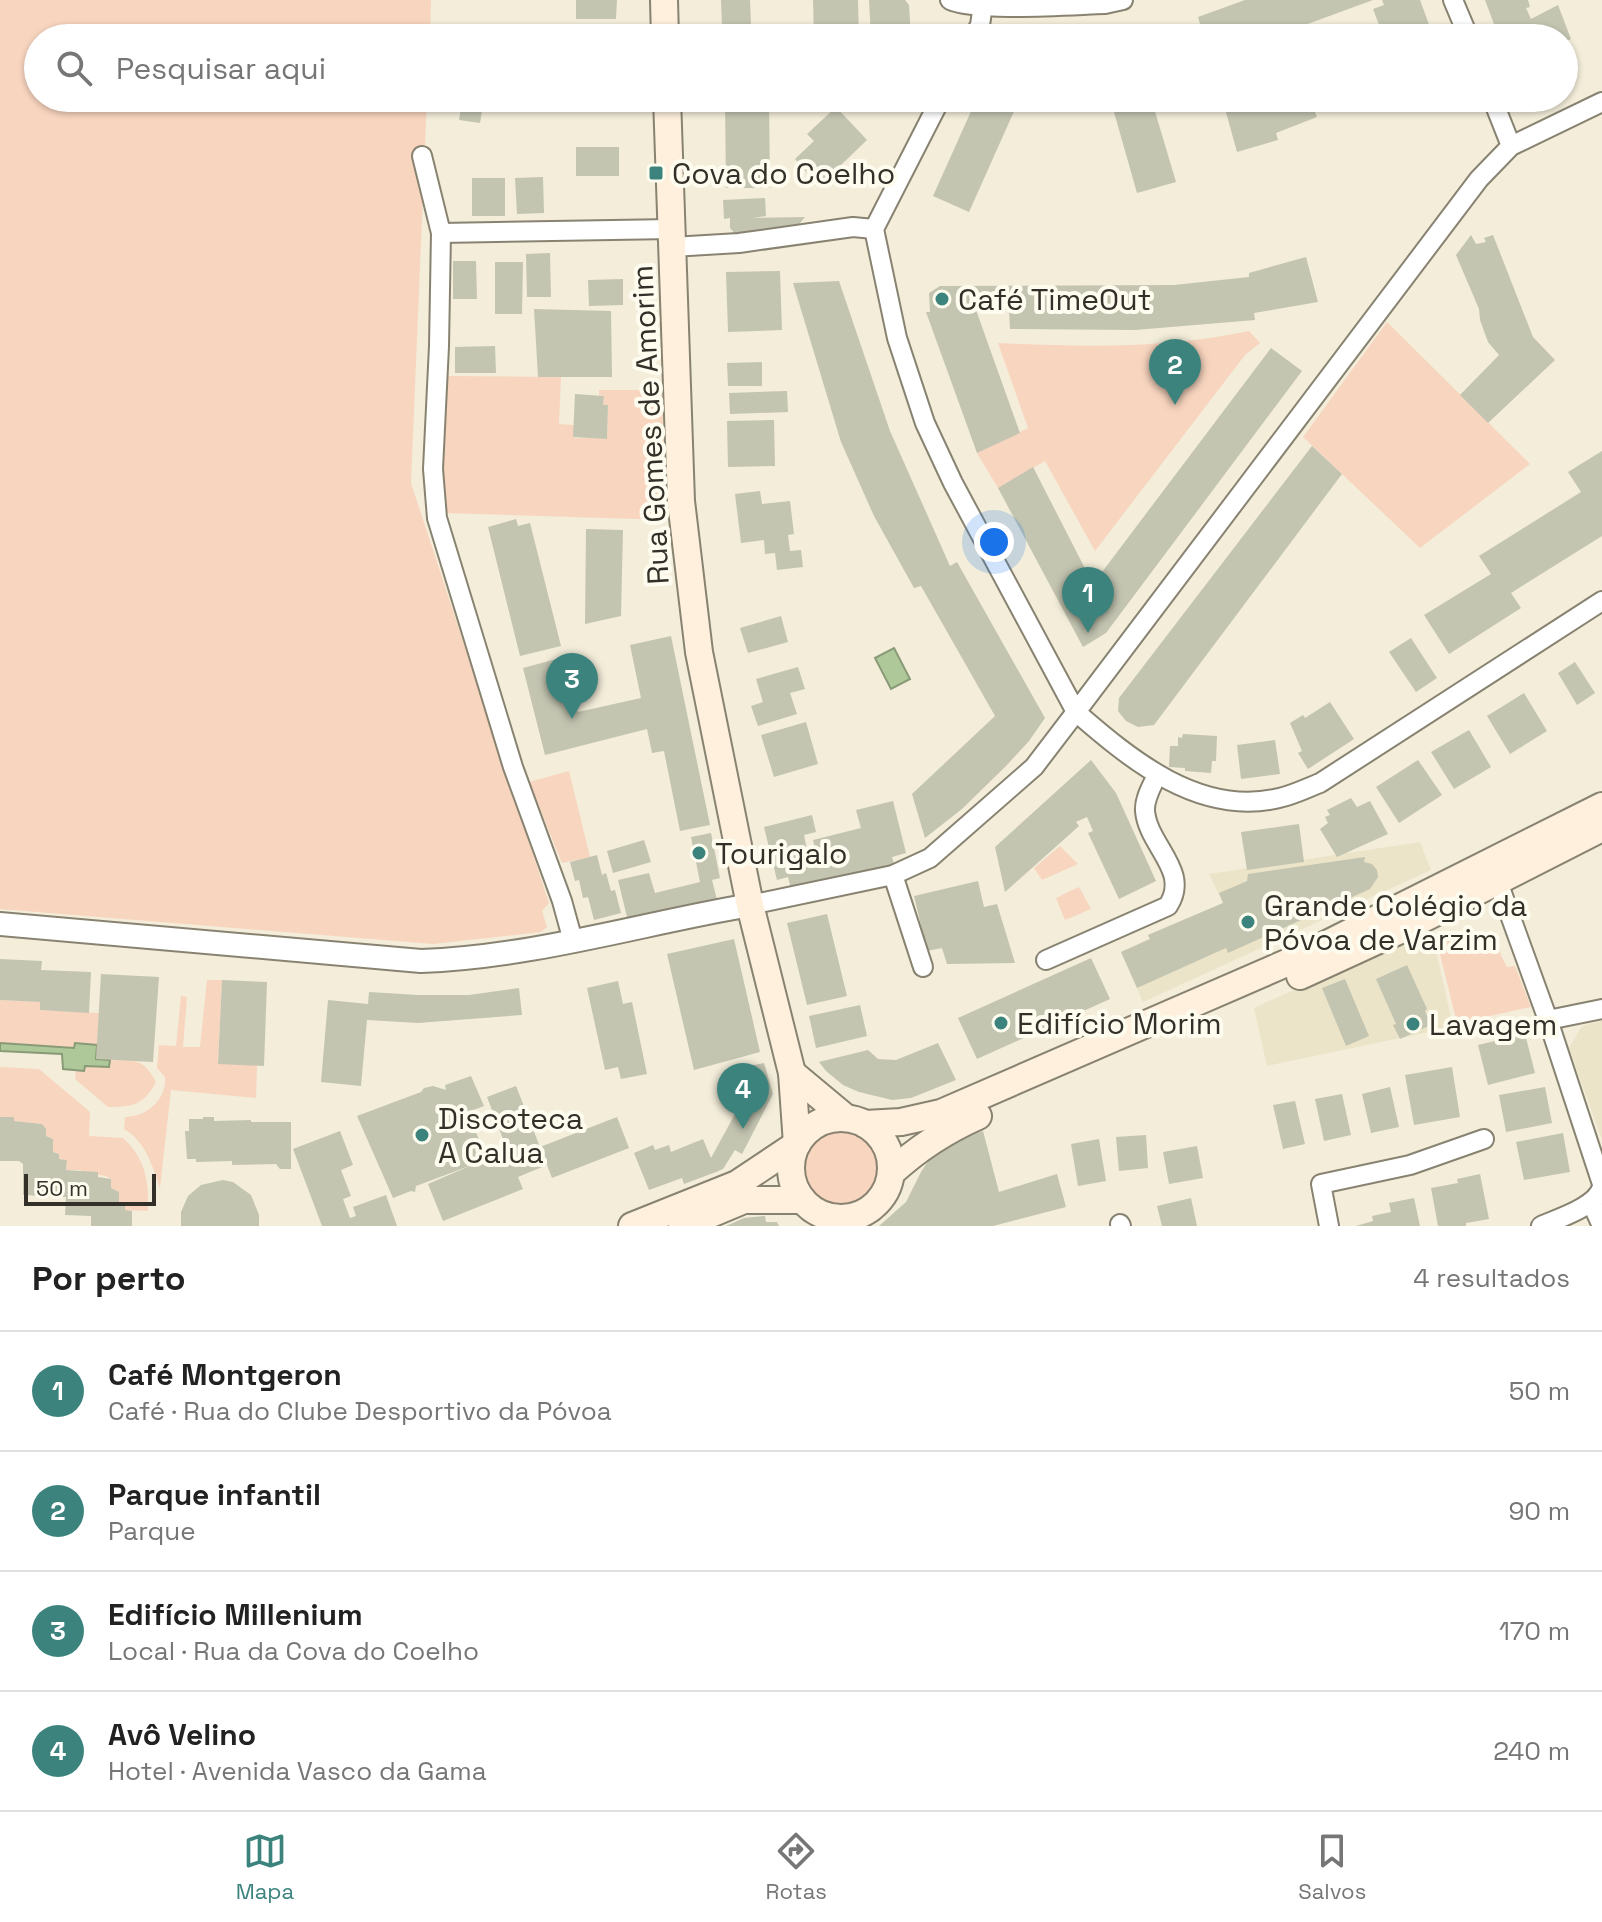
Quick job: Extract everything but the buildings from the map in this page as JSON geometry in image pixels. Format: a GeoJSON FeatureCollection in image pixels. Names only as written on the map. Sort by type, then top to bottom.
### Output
{"type":"FeatureCollection","features":[{"type":"Feature","properties":{"kind":"main road"},"geometry":{"type":"LineString","coordinates":[[664,0],[665,24]]}},
{"type":"Feature","properties":{"kind":"main road","name":"Rua Gomes de Amorim"},"geometry":{"type":"LineString","coordinates":[[668,112],[683,516],[699,652],[750,905],[792,1073],[797,1144]]}},
{"type":"Feature","properties":{"kind":"main road"},"geometry":{"type":"LineString","coordinates":[[632,1226],[737,1184],[797,1144],[809,1129],[827,1120],[901,1122],[941,1113],[1305,955],[1602,806]]}},
{"type":"Feature","properties":{"kind":"main road"},"geometry":{"type":"LineString","coordinates":[[891,1173],[915,1150],[947,1130],[1345,956],[1602,828]]}},
{"type":"Feature","properties":{"kind":"main road"},"geometry":{"type":"LineString","coordinates":[[682,1226],[744,1200],[854,1221],[886,1192],[891,1173],[890,1154],[881,1136],[792,1073]]}},
{"type":"Feature","properties":{"kind":"main road"},"geometry":{"type":"LineString","coordinates":[[797,1144],[791,1163],[793,1182],[814,1213]]}},
{"type":"Feature","properties":{"kind":"street"},"geometry":{"type":"LineString","coordinates":[[950,0],[961,5],[1114,2]]}},
{"type":"Feature","properties":{"kind":"street"},"geometry":{"type":"LineString","coordinates":[[1453,0],[1463,24]]}},
{"type":"Feature","properties":{"kind":"street"},"geometry":{"type":"LineString","coordinates":[[980,24],[983,5]]}},
{"type":"Feature","properties":{"kind":"street"},"geometry":{"type":"LineString","coordinates":[[0,924],[421,961],[466,960],[893,875],[930,858],[1034,767],[1469,191],[1511,146],[1602,102]]}},
{"type":"Feature","properties":{"kind":"street"},"geometry":{"type":"LineString","coordinates":[[934,112],[874,229],[897,338],[925,423],[985,545],[1076,712],[1106,738],[1157,775],[1184,788],[1225,800],[1278,799],[1320,783],[1602,601]]}},
{"type":"Feature","properties":{"kind":"street"},"geometry":{"type":"LineString","coordinates":[[1498,112],[1511,146]]}},
{"type":"Feature","properties":{"kind":"street"},"geometry":{"type":"LineString","coordinates":[[422,156],[441,233],[433,469],[437,518],[513,767],[562,901],[573,941]]}},
{"type":"Feature","properties":{"kind":"street"},"geometry":{"type":"LineString","coordinates":[[441,233],[672,238],[739,243],[853,227],[874,229]]}},
{"type":"Feature","properties":{"kind":"street"},"geometry":{"type":"LineString","coordinates":[[1046,960],[1168,906],[1177,893],[1176,881],[1145,809],[1157,775]]}},
{"type":"Feature","properties":{"kind":"street"},"geometry":{"type":"LineString","coordinates":[[893,875],[923,967]]}},
{"type":"Feature","properties":{"kind":"street"},"geometry":{"type":"LineString","coordinates":[[1498,882],[1548,1020],[1598,1191],[1602,1226]]}},
{"type":"Feature","properties":{"kind":"street"},"geometry":{"type":"LineString","coordinates":[[1548,1020],[1602,1009]]}},
{"type":"Feature","properties":{"kind":"street"},"geometry":{"type":"LineString","coordinates":[[1329,1226],[1321,1184],[1410,1165],[1484,1139]]}},
{"type":"Feature","properties":{"kind":"street"},"geometry":{"type":"LineString","coordinates":[[1541,1226],[1598,1191]]}},
{"type":"Feature","properties":{"kind":"shaded area"},"geometry":{"type":"Polygon","coordinates":[[[0,0],[431,0],[430,24],[24,24],[24,112],[426,112],[411,483],[549,903],[542,911],[547,927],[541,932],[433,944],[0,909],[0,0]]]}},
{"type":"Feature","properties":{"kind":"shaded area"},"geometry":{"type":"Polygon","coordinates":[[[1387,322],[1530,464],[1420,548],[1303,437],[1387,322]]]}},
{"type":"Feature","properties":{"kind":"shaded area"},"geometry":{"type":"Polygon","coordinates":[[[1249,331],[1260,343],[1245,355],[1095,551],[1045,461],[998,488],[977,453],[1028,428],[998,343],[1092,346],[1155,344],[1249,331]]]}},
{"type":"Feature","properties":{"kind":"shaded area"},"geometry":{"type":"Polygon","coordinates":[[[447,376],[561,377],[559,424],[574,425],[574,438],[607,438],[608,405],[603,405],[604,396],[599,395],[599,390],[662,390],[668,520],[444,513],[442,446],[447,376]]]}},
{"type":"Feature","properties":{"kind":"shaded area"},"geometry":{"type":"Polygon","coordinates":[[[894,648],[910,679],[891,689],[875,658],[894,648]]]}},
{"type":"Feature","properties":{"kind":"shaded area"},"geometry":{"type":"Polygon","coordinates":[[[569,771],[590,857],[562,863],[529,782],[569,771]]]}},
{"type":"Feature","properties":{"kind":"shaded area","name":"Grande Colégio da Póvoa de Varzim"},"geometry":{"type":"Polygon","coordinates":[[[1420,842],[1431,870],[1143,1002],[1121,952],[1149,939],[1148,935],[1223,903],[1209,874],[1420,842]]]}},
{"type":"Feature","properties":{"kind":"shaded area"},"geometry":{"type":"Polygon","coordinates":[[[1060,846],[1078,864],[1042,880],[1034,868],[1060,846]]]}},
{"type":"Feature","properties":{"kind":"shaded area"},"geometry":{"type":"Polygon","coordinates":[[[1079,887],[1091,909],[1065,920],[1056,898],[1079,887]]]}},
{"type":"Feature","properties":{"kind":"shaded area"},"geometry":{"type":"Polygon","coordinates":[[[1431,928],[1453,1027],[1267,1066],[1254,1008],[1431,928]]]}},
{"type":"Feature","properties":{"kind":"shaded area"},"geometry":{"type":"Polygon","coordinates":[[[1495,931],[1501,956],[1507,967],[1515,966],[1531,1007],[1457,1023],[1437,942],[1495,931]]]}},
{"type":"Feature","properties":{"kind":"shaded area"},"geometry":{"type":"Polygon","coordinates":[[[207,980],[222,980],[218,1063],[257,1065],[256,1098],[171,1090],[160,1188],[143,1147],[124,1129],[125,1117],[140,1114],[154,1106],[163,1093],[165,1077],[157,1068],[159,1045],[176,1046],[181,996],[187,997],[183,1047],[200,1047],[207,980]]]}},
{"type":"Feature","properties":{"kind":"shaded area"},"geometry":{"type":"Polygon","coordinates":[[[0,1000],[40,1002],[40,1010],[99,1013],[97,1045],[75,1043],[74,1048],[0,1043],[0,1000]]]}},
{"type":"Feature","properties":{"kind":"shaded area"},"geometry":{"type":"Polygon","coordinates":[[[1602,1021],[1602,1140],[1569,1048],[1582,1026],[1602,1021]]]}},
{"type":"Feature","properties":{"kind":"shaded area"},"geometry":{"type":"Polygon","coordinates":[[[0,1043],[74,1048],[75,1043],[97,1045],[96,1059],[110,1060],[109,1067],[85,1066],[84,1071],[63,1069],[62,1054],[0,1051],[0,1043]]]}},
{"type":"Feature","properties":{"kind":"shaded area"},"geometry":{"type":"Polygon","coordinates":[[[110,1060],[133,1061],[143,1065],[156,1082],[147,1096],[131,1105],[108,1107],[75,1079],[76,1070],[84,1070],[85,1066],[108,1067],[110,1060]]]}},
{"type":"Feature","properties":{"kind":"shaded area"},"geometry":{"type":"Polygon","coordinates":[[[0,1067],[39,1069],[90,1112],[89,1136],[123,1138],[141,1163],[148,1190],[148,1211],[125,1210],[119,1204],[119,1192],[111,1188],[108,1177],[81,1170],[66,1170],[67,1160],[59,1159],[59,1154],[53,1152],[53,1139],[46,1136],[42,1124],[0,1117],[0,1067]]]}},
{"type":"Feature","properties":{"kind":"shaded area"},"geometry":{"type":"Polygon","coordinates":[[[834,1129],[850,1129],[871,1140],[882,1161],[882,1177],[871,1198],[850,1209],[834,1209],[820,1203],[808,1191],[802,1177],[802,1161],[808,1147],[820,1135],[834,1129]]]}},
{"type":"Feature","properties":{"kind":"place","name":"Cova do Coelho"},"geometry":{"type":"Point","coordinates":[656,173]}},
{"type":"Feature","properties":{"kind":"place","name":"Café TimeOut"},"geometry":{"type":"Point","coordinates":[942,299]}},
{"type":"Feature","properties":{"kind":"place","name":"Parque infantil"},"geometry":{"type":"Point","coordinates":[1175,405]}},
{"type":"Feature","properties":{"kind":"place","name":"Café Montgeron"},"geometry":{"type":"Point","coordinates":[1088,633]}},
{"type":"Feature","properties":{"kind":"place","name":"Edifício Millenium"},"geometry":{"type":"Point","coordinates":[572,719]}},
{"type":"Feature","properties":{"kind":"place","name":"Tourigalo"},"geometry":{"type":"Point","coordinates":[699,853]}},
{"type":"Feature","properties":{"kind":"place","name":"Grande Colégio da Póvoa de Varzim"},"geometry":{"type":"Point","coordinates":[1248,922]}},
{"type":"Feature","properties":{"kind":"place","name":"Edifício Morim"},"geometry":{"type":"Point","coordinates":[1001,1023]}},
{"type":"Feature","properties":{"kind":"place","name":"Lavagem"},"geometry":{"type":"Point","coordinates":[1413,1024]}},
{"type":"Feature","properties":{"kind":"place","name":"Avô Velino"},"geometry":{"type":"Point","coordinates":[743,1129]}},
{"type":"Feature","properties":{"kind":"place","name":"Discoteca A Calua"},"geometry":{"type":"Point","coordinates":[422,1135]}}]}
